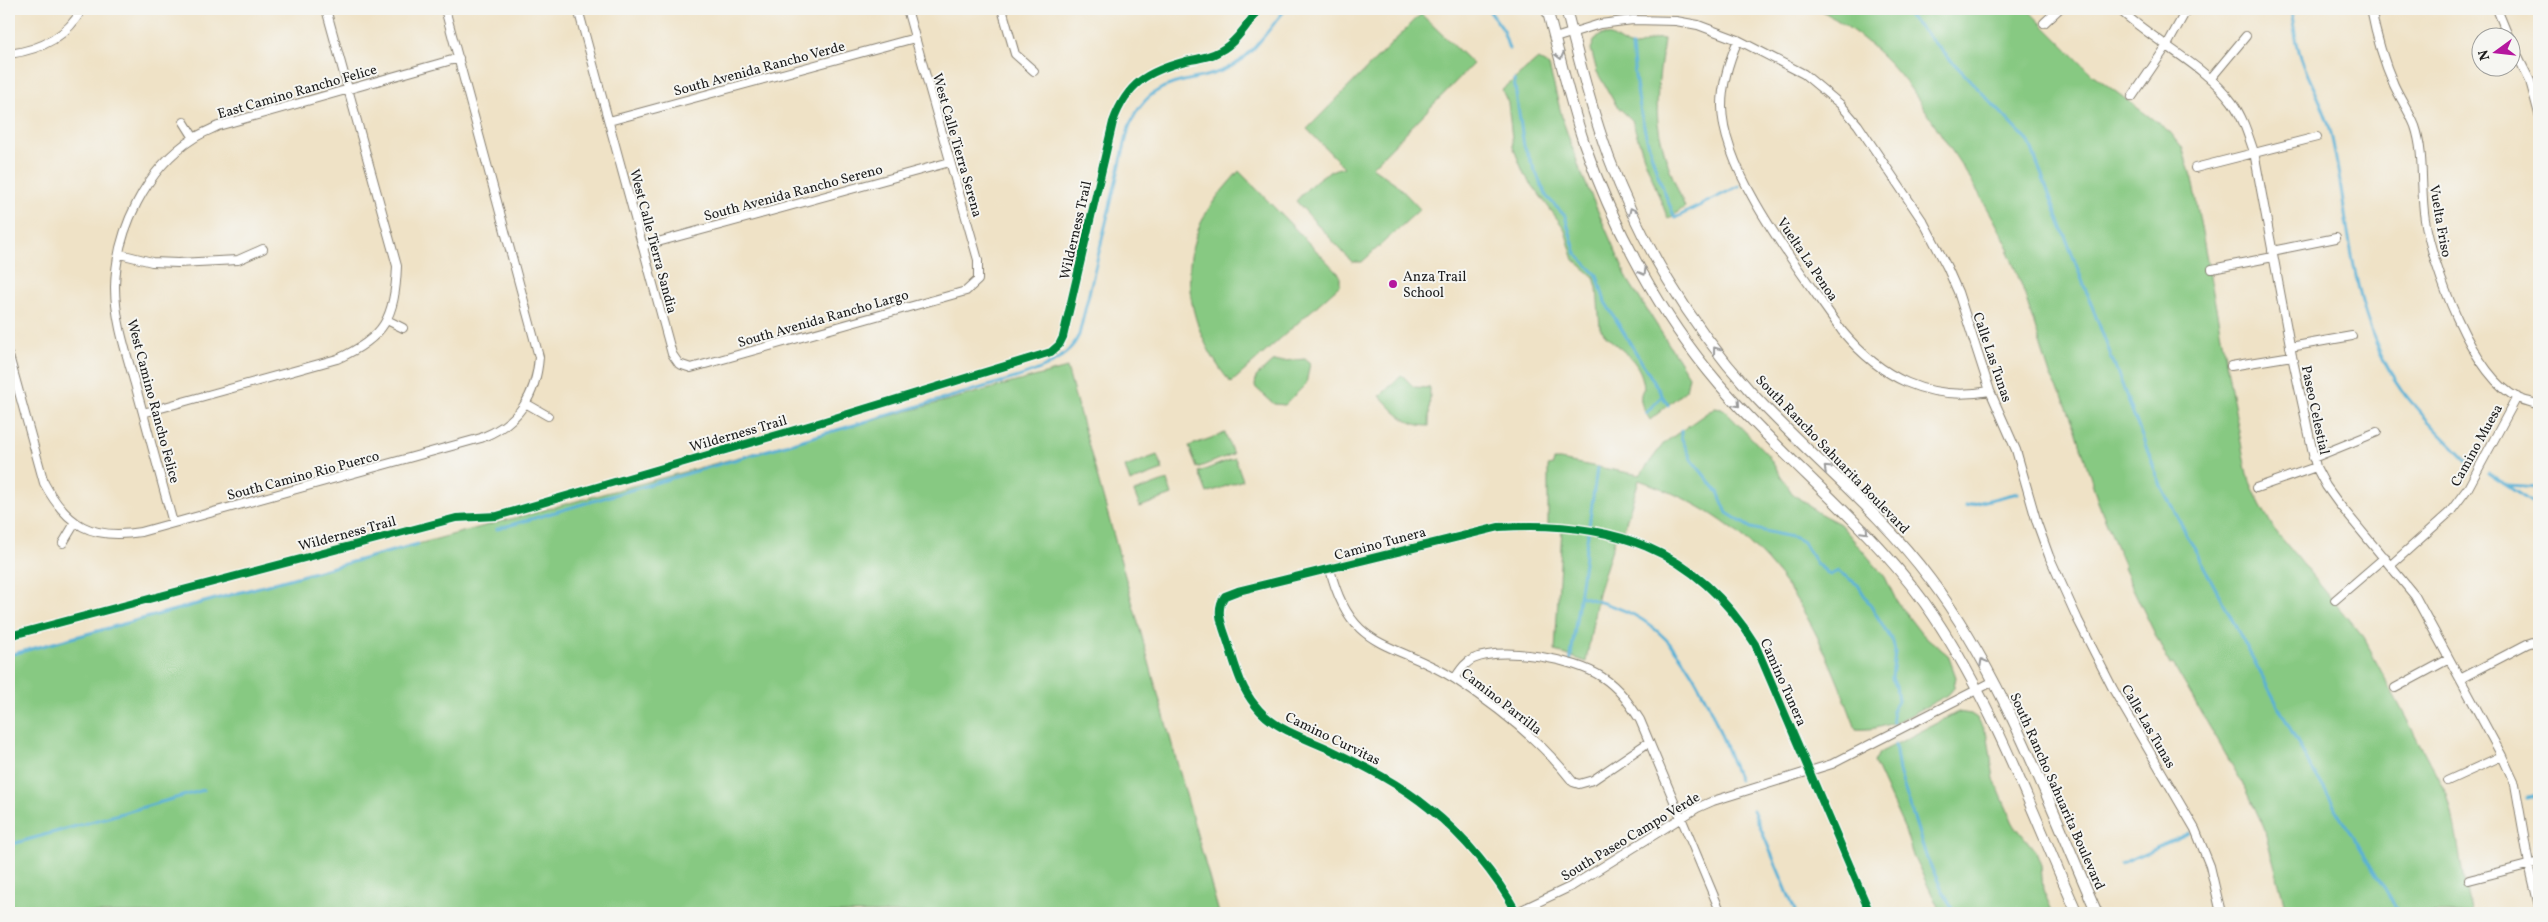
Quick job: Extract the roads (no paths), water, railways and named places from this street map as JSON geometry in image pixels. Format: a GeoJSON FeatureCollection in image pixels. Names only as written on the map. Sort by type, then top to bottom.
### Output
{"type":"FeatureCollection","features":[{"type":"Feature","properties":{"kind":"street"},"geometry":{"type":"LineString","coordinates":[[9,54],[44,45],[62,33],[77,18],[82,9]]}},
{"type":"Feature","properties":{"kind":"street"},"geometry":{"type":"LineString","coordinates":[[143,413],[337,359],[354,352],[373,339],[387,320],[396,296],[397,266],[326,9]]}},
{"type":"Feature","properties":{"kind":"street","name":"South Camino Rio Puerco"},"geometry":{"type":"LineString","coordinates":[[75,523],[90,531],[120,535],[173,523],[481,438],[508,424],[526,404],[538,375],[539,357],[445,9]]}},
{"type":"Feature","properties":{"kind":"street","name":"West Calle Tierra Sandia"},"geometry":{"type":"LineString","coordinates":[[578,9],[672,354],[680,364]]}},
{"type":"Feature","properties":{"kind":"street","name":"West Calle Tierra Serena"},"geometry":{"type":"LineString","coordinates":[[907,9],[978,260],[978,280],[973,286]]}},
{"type":"Feature","properties":{"kind":"street"},"geometry":{"type":"LineString","coordinates":[[1002,9],[1015,54],[1034,71]]}},
{"type":"Feature","properties":{"kind":"street"},"geometry":{"type":"LineString","coordinates":[[1547,9],[1580,128],[1599,181],[1631,250],[1660,301],[1700,360],[1724,390],[1891,560],[1947,636],[1979,690],[2077,913]]}},
{"type":"Feature","properties":{"kind":"street","name":"South Rancho Sahuarita Boulevard"},"geometry":{"type":"LineString","coordinates":[[1566,9],[1591,102],[1615,174],[1662,268],[1689,312],[1749,390],[1905,548],[1957,617],[1994,681],[2098,913]]}},
{"type":"Feature","properties":{"kind":"street"},"geometry":{"type":"LineString","coordinates":[[2044,23],[2059,9]]}},
{"type":"Feature","properties":{"kind":"street","name":"Paseo Celestial"},"geometry":{"type":"LineString","coordinates":[[2119,9],[2139,28],[2211,78],[2232,102],[2244,122],[2254,152],[2291,352],[2316,467],[2339,504],[2416,596],[2502,756],[2515,784],[2528,864],[2539,906]]}},
{"type":"Feature","properties":{"kind":"street"},"geometry":{"type":"LineString","coordinates":[[2132,97],[2166,47],[2188,9]]}},
{"type":"Feature","properties":{"kind":"street","name":"Vuelta Friso"},"geometry":{"type":"LineString","coordinates":[[2371,9],[2378,42],[2387,67],[2414,125],[2419,144],[2425,220],[2437,268],[2456,317],[2480,359],[2499,383],[2517,397],[2539,405]]}},
{"type":"Feature","properties":{"kind":"street"},"geometry":{"type":"LineString","coordinates":[[2497,9],[2505,28]]}},
{"type":"Feature","properties":{"kind":"street","name":"Calle Las Tunas"},"geometry":{"type":"LineString","coordinates":[[1555,38],[1572,31],[1600,24],[1633,20],[1658,20],[1698,25],[1738,40],[1804,74],[1840,104],[1858,125],[1936,245],[1958,292],[1990,391],[2016,450],[2037,523],[2067,596],[2113,689],[2195,829],[2210,866],[2221,913]]}},
{"type":"Feature","properties":{"kind":"street"},"geometry":{"type":"LineString","coordinates":[[2211,78],[2246,36]]}},
{"type":"Feature","properties":{"kind":"street","name":"South Avenida Rancho Verde"},"geometry":{"type":"LineString","coordinates":[[609,121],[915,38]]}},
{"type":"Feature","properties":{"kind":"street","name":"Vuelta La Penoa"},"geometry":{"type":"LineString","coordinates":[[1738,40],[1728,66],[1722,91],[1723,123],[1727,140],[1738,168],[1759,209],[1842,331],[1867,358],[1911,384],[1953,395],[1990,391]]}},
{"type":"Feature","properties":{"kind":"street","name":"East Camino Rancho Felice"},"geometry":{"type":"LineString","coordinates":[[120,254],[130,215],[148,184],[172,157],[194,138],[218,126],[247,116],[458,58]]}},
{"type":"Feature","properties":{"kind":"street"},"geometry":{"type":"LineString","coordinates":[[2520,60],[2530,80],[2539,114]]}},
{"type":"Feature","properties":{"kind":"street"},"geometry":{"type":"LineString","coordinates":[[184,122],[194,138]]}},
{"type":"Feature","properties":{"kind":"street"},"geometry":{"type":"LineString","coordinates":[[2194,168],[2317,137]]}},
{"type":"Feature","properties":{"kind":"street","name":"South Avenida Rancho Sereno"},"geometry":{"type":"LineString","coordinates":[[643,246],[950,162]]}},
{"type":"Feature","properties":{"kind":"street"},"geometry":{"type":"LineString","coordinates":[[2212,269],[2336,238]]}},
{"type":"Feature","properties":{"kind":"street"},"geometry":{"type":"LineString","coordinates":[[120,254],[152,262],[178,263],[238,260],[263,249]]}},
{"type":"Feature","properties":{"kind":"street","name":"West Camino Rancho Felice"},"geometry":{"type":"LineString","coordinates":[[120,254],[115,287],[120,327],[173,523]]}},
{"type":"Feature","properties":{"kind":"street","name":"South Avenida Rancho Largo"},"geometry":{"type":"LineString","coordinates":[[680,364],[691,368],[966,291],[973,286]]}},
{"type":"Feature","properties":{"kind":"street"},"geometry":{"type":"LineString","coordinates":[[387,320],[403,328]]}},
{"type":"Feature","properties":{"kind":"street"},"geometry":{"type":"LineString","coordinates":[[2231,366],[2352,336]]}},
{"type":"Feature","properties":{"kind":"street"},"geometry":{"type":"LineString","coordinates":[[9,356],[44,483],[53,500],[75,523],[63,543]]}},
{"type":"Feature","properties":{"kind":"street","name":"Camino Muesa"},"geometry":{"type":"LineString","coordinates":[[2391,565],[2450,512],[2468,488],[2517,397]]}},
{"type":"Feature","properties":{"kind":"street"},"geometry":{"type":"LineString","coordinates":[[526,404],[548,416]]}},
{"type":"Feature","properties":{"kind":"street"},"geometry":{"type":"LineString","coordinates":[[2313,458],[2377,432]]}},
{"type":"Feature","properties":{"kind":"street"},"geometry":{"type":"LineString","coordinates":[[2256,488],[2316,467]]}},
{"type":"Feature","properties":{"kind":"street","name":"Camino Tunera"},"geometry":{"type":"LineString","coordinates":[[1220,602],[1225,596],[1238,591],[1471,532],[1520,526],[1585,529],[1650,548],[1692,572],[1727,603],[1740,620],[1767,671],[1870,913]]}},
{"type":"Feature","properties":{"kind":"street"},"geometry":{"type":"LineString","coordinates":[[2335,600],[2385,557]]}},
{"type":"Feature","properties":{"kind":"street","name":"Camino Parrilla"},"geometry":{"type":"LineString","coordinates":[[1330,569],[1338,599],[1344,610],[1360,629],[1376,640],[1454,678],[1511,721],[1557,763],[1573,782],[1579,784],[1593,780],[1635,749],[1649,742]]}},
{"type":"Feature","properties":{"kind":"street","name":"Camino Curvitas"},"geometry":{"type":"LineString","coordinates":[[1220,602],[1221,621],[1242,685],[1255,706],[1270,720],[1289,732],[1378,773],[1430,809],[1480,859],[1507,894],[1516,913]]}},
{"type":"Feature","properties":{"kind":"street"},"geometry":{"type":"LineString","coordinates":[[2460,679],[2527,644],[2539,640]]}},
{"type":"Feature","properties":{"kind":"street"},"geometry":{"type":"LineString","coordinates":[[1454,678],[1465,664],[1472,660],[1494,654],[1528,655],[1592,671],[1613,684],[1627,699],[1649,742],[1718,912]]}},
{"type":"Feature","properties":{"kind":"street"},"geometry":{"type":"LineString","coordinates":[[2395,688],[2449,659]]}},
{"type":"Feature","properties":{"kind":"street","name":"South Paseo Campo Verde"},"geometry":{"type":"LineString","coordinates":[[1516,913],[1572,886],[1680,818],[1713,801],[1810,772],[1855,754],[1994,681]]}},
{"type":"Feature","properties":{"kind":"street"},"geometry":{"type":"LineString","coordinates":[[2447,781],[2502,756]]}},
{"type":"Feature","properties":{"kind":"street"},"geometry":{"type":"LineString","coordinates":[[2469,880],[2539,862]]}},
{"type":"Feature","properties":{"kind":"waterway"},"geometry":{"type":"LineString","coordinates":[[497,529],[1015,378],[1034,372],[1060,358],[1074,344],[1079,335],[1129,127],[1139,108],[1150,96],[1163,88],[1221,71],[1237,63],[1257,45],[1286,9]]}},
{"type":"Feature","properties":{"kind":"waterway"},"geometry":{"type":"LineString","coordinates":[[1488,9],[1502,28],[1509,49]]}},
{"type":"Feature","properties":{"kind":"waterway"},"geometry":{"type":"LineString","coordinates":[[1902,9],[2029,142],[2161,486],[2308,762],[2399,913]]}},
{"type":"Feature","properties":{"kind":"waterway"},"geometry":{"type":"LineString","coordinates":[[2291,9],[2300,54],[2329,125],[2354,265],[2361,298],[2371,330],[2384,360],[2408,399],[2467,461]]}},
{"type":"Feature","properties":{"kind":"waterway"},"geometry":{"type":"LineString","coordinates":[[1632,46],[1637,92],[1646,134],[1658,175],[1675,218],[1739,186]]}},
{"type":"Feature","properties":{"kind":"waterway"},"geometry":{"type":"LineString","coordinates":[[1514,80],[1524,146],[1547,197],[1565,216],[1576,254],[1597,275],[1605,302],[1668,405]]}},
{"type":"Feature","properties":{"kind":"waterway"},"geometry":{"type":"LineString","coordinates":[[1646,413],[1662,396]]}},
{"type":"Feature","properties":{"kind":"waterway"},"geometry":{"type":"LineString","coordinates":[[1681,431],[1681,437],[1691,459],[1718,492],[1727,513],[1751,528],[1796,538],[1803,542],[1816,563],[1830,575],[1838,571],[1858,585],[1893,642],[1895,651],[1892,678],[1896,686],[1898,701],[1892,711],[1893,723]]}},
{"type":"Feature","properties":{"kind":"waterway"},"geometry":{"type":"LineString","coordinates":[[1570,664],[1597,468]]}},
{"type":"Feature","properties":{"kind":"waterway"},"geometry":{"type":"LineString","coordinates":[[2488,473],[2531,502],[2539,513]]}},
{"type":"Feature","properties":{"kind":"waterway"},"geometry":{"type":"LineString","coordinates":[[2507,485],[2539,487]]}},
{"type":"Feature","properties":{"kind":"waterway"},"geometry":{"type":"LineString","coordinates":[[1965,506],[2018,493]]}},
{"type":"Feature","properties":{"kind":"waterway"},"geometry":{"type":"LineString","coordinates":[[9,655],[418,544]]}},
{"type":"Feature","properties":{"kind":"waterway"},"geometry":{"type":"LineString","coordinates":[[1580,596],[1634,615],[1655,629],[1672,646],[1700,688],[1739,780]]}},
{"type":"Feature","properties":{"kind":"waterway"},"geometry":{"type":"LineString","coordinates":[[1895,745],[1899,771],[1927,859],[1954,913]]}},
{"type":"Feature","properties":{"kind":"waterway"},"geometry":{"type":"LineString","coordinates":[[9,845],[204,790]]}},
{"type":"Feature","properties":{"kind":"waterway"},"geometry":{"type":"LineString","coordinates":[[2527,798],[2539,796]]}},
{"type":"Feature","properties":{"kind":"waterway"},"geometry":{"type":"LineString","coordinates":[[1753,810],[1796,913]]}},
{"type":"Feature","properties":{"kind":"waterway"},"geometry":{"type":"LineString","coordinates":[[2120,864],[2189,833]]}},
{"type":"Feature","properties":{"kind":"place","name":"Anza Trail School"},"geometry":{"type":"Point","coordinates":[1393,284]}}]}
